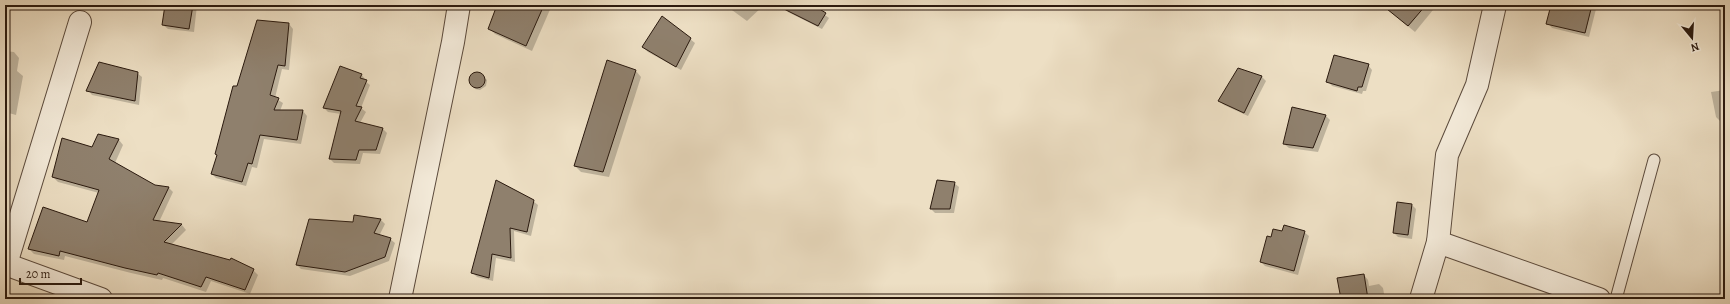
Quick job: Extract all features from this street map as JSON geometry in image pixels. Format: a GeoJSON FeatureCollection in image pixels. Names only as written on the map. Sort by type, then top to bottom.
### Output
{"type":"FeatureCollection","features":[{"type":"Feature","properties":{"kind":"street"},"geometry":{"type":"LineString","coordinates":[[400,299],[454,42],[459,5]]}},
{"type":"Feature","properties":{"kind":"street"},"geometry":{"type":"LineString","coordinates":[[1420,299],[1438,242],[1447,155],[1477,85],[1495,5]]}},
{"type":"Feature","properties":{"kind":"street"},"geometry":{"type":"LineString","coordinates":[[80,22],[6,264],[100,299]]}},
{"type":"Feature","properties":{"kind":"street"},"geometry":{"type":"LineString","coordinates":[[1438,242],[1599,299]]}},
{"type":"Feature","properties":{"kind":"lane"},"geometry":{"type":"LineString","coordinates":[[1616,299],[1654,160]]}},
{"type":"Feature","properties":{"kind":"building"},"geometry":{"type":"Polygon","coordinates":[[[165,5],[193,5],[189,29],[162,25],[165,5]]]}},
{"type":"Feature","properties":{"kind":"building"},"geometry":{"type":"Polygon","coordinates":[[[497,5],[544,5],[526,46],[488,29],[497,5]]]}},
{"type":"Feature","properties":{"kind":"building"},"geometry":{"type":"Polygon","coordinates":[[[776,5],[813,5],[826,13],[818,26],[776,5]]]}},
{"type":"Feature","properties":{"kind":"building"},"geometry":{"type":"Polygon","coordinates":[[[1382,5],[1426,5],[1408,26],[1382,5]]]}},
{"type":"Feature","properties":{"kind":"building"},"geometry":{"type":"Polygon","coordinates":[[[1551,5],[1592,5],[1585,33],[1546,24],[1551,5]]]}},
{"type":"Feature","properties":{"kind":"building"},"geometry":{"type":"Polygon","coordinates":[[[662,16],[691,38],[676,67],[642,47],[662,16]]]}},
{"type":"Feature","properties":{"kind":"building"},"geometry":{"type":"Polygon","coordinates":[[[257,20],[289,23],[285,66],[278,65],[270,95],[279,98],[274,110],[303,110],[297,140],[260,135],[252,164],[248,163],[242,182],[211,174],[217,155],[215,154],[233,86],[237,86],[257,20]]]}},
{"type":"Feature","properties":{"kind":"building"},"geometry":{"type":"Polygon","coordinates":[[[1334,55],[1369,64],[1362,87],[1358,87],[1357,91],[1326,82],[1334,55]]]}},
{"type":"Feature","properties":{"kind":"building"},"geometry":{"type":"Polygon","coordinates":[[[607,60],[636,70],[603,172],[574,166],[607,60]]]}},
{"type":"Feature","properties":{"kind":"building"},"geometry":{"type":"Polygon","coordinates":[[[99,62],[138,72],[135,101],[86,91],[99,62]]]}},
{"type":"Feature","properties":{"kind":"building"},"geometry":{"type":"Polygon","coordinates":[[[340,66],[362,74],[360,78],[367,80],[356,106],[362,107],[355,121],[383,128],[376,150],[359,150],[356,160],[329,159],[341,111],[323,108],[340,66]]]}},
{"type":"Feature","properties":{"kind":"building"},"geometry":{"type":"Polygon","coordinates":[[[1238,68],[1262,76],[1244,113],[1218,101],[1238,68]]]}},
{"type":"Feature","properties":{"kind":"building"},"geometry":{"type":"Polygon","coordinates":[[[474,72],[480,72],[485,77],[483,86],[480,88],[474,88],[469,83],[469,77],[474,72]]]}},
{"type":"Feature","properties":{"kind":"building"},"geometry":{"type":"Polygon","coordinates":[[[1292,107],[1326,115],[1313,148],[1283,144],[1292,107]]]}},
{"type":"Feature","properties":{"kind":"building"},"geometry":{"type":"Polygon","coordinates":[[[98,134],[119,139],[109,159],[155,185],[169,187],[153,220],[182,224],[164,242],[230,260],[231,258],[254,269],[245,290],[206,277],[201,287],[158,273],[157,275],[125,268],[60,251],[59,256],[28,249],[43,207],[87,222],[99,190],[52,177],[62,138],[92,147],[98,134]]]}},
{"type":"Feature","properties":{"kind":"building"},"geometry":{"type":"Polygon","coordinates":[[[496,180],[534,200],[527,232],[510,228],[511,258],[492,254],[489,278],[471,273],[496,180]]]}},
{"type":"Feature","properties":{"kind":"building"},"geometry":{"type":"Polygon","coordinates":[[[937,180],[955,182],[950,209],[930,209],[937,180]]]}},
{"type":"Feature","properties":{"kind":"building"},"geometry":{"type":"Polygon","coordinates":[[[1397,202],[1412,204],[1408,235],[1393,233],[1397,202]]]}},
{"type":"Feature","properties":{"kind":"building"},"geometry":{"type":"Polygon","coordinates":[[[354,215],[381,219],[374,233],[391,238],[385,257],[345,272],[296,265],[309,219],[353,222],[354,215]]]}},
{"type":"Feature","properties":{"kind":"building"},"geometry":{"type":"Polygon","coordinates":[[[1284,225],[1305,231],[1294,271],[1260,262],[1267,236],[1271,237],[1273,229],[1282,231],[1284,225]]]}},
{"type":"Feature","properties":{"kind":"building"},"geometry":{"type":"Polygon","coordinates":[[[1364,274],[1368,299],[1341,299],[1337,278],[1364,274]]]}}]}
